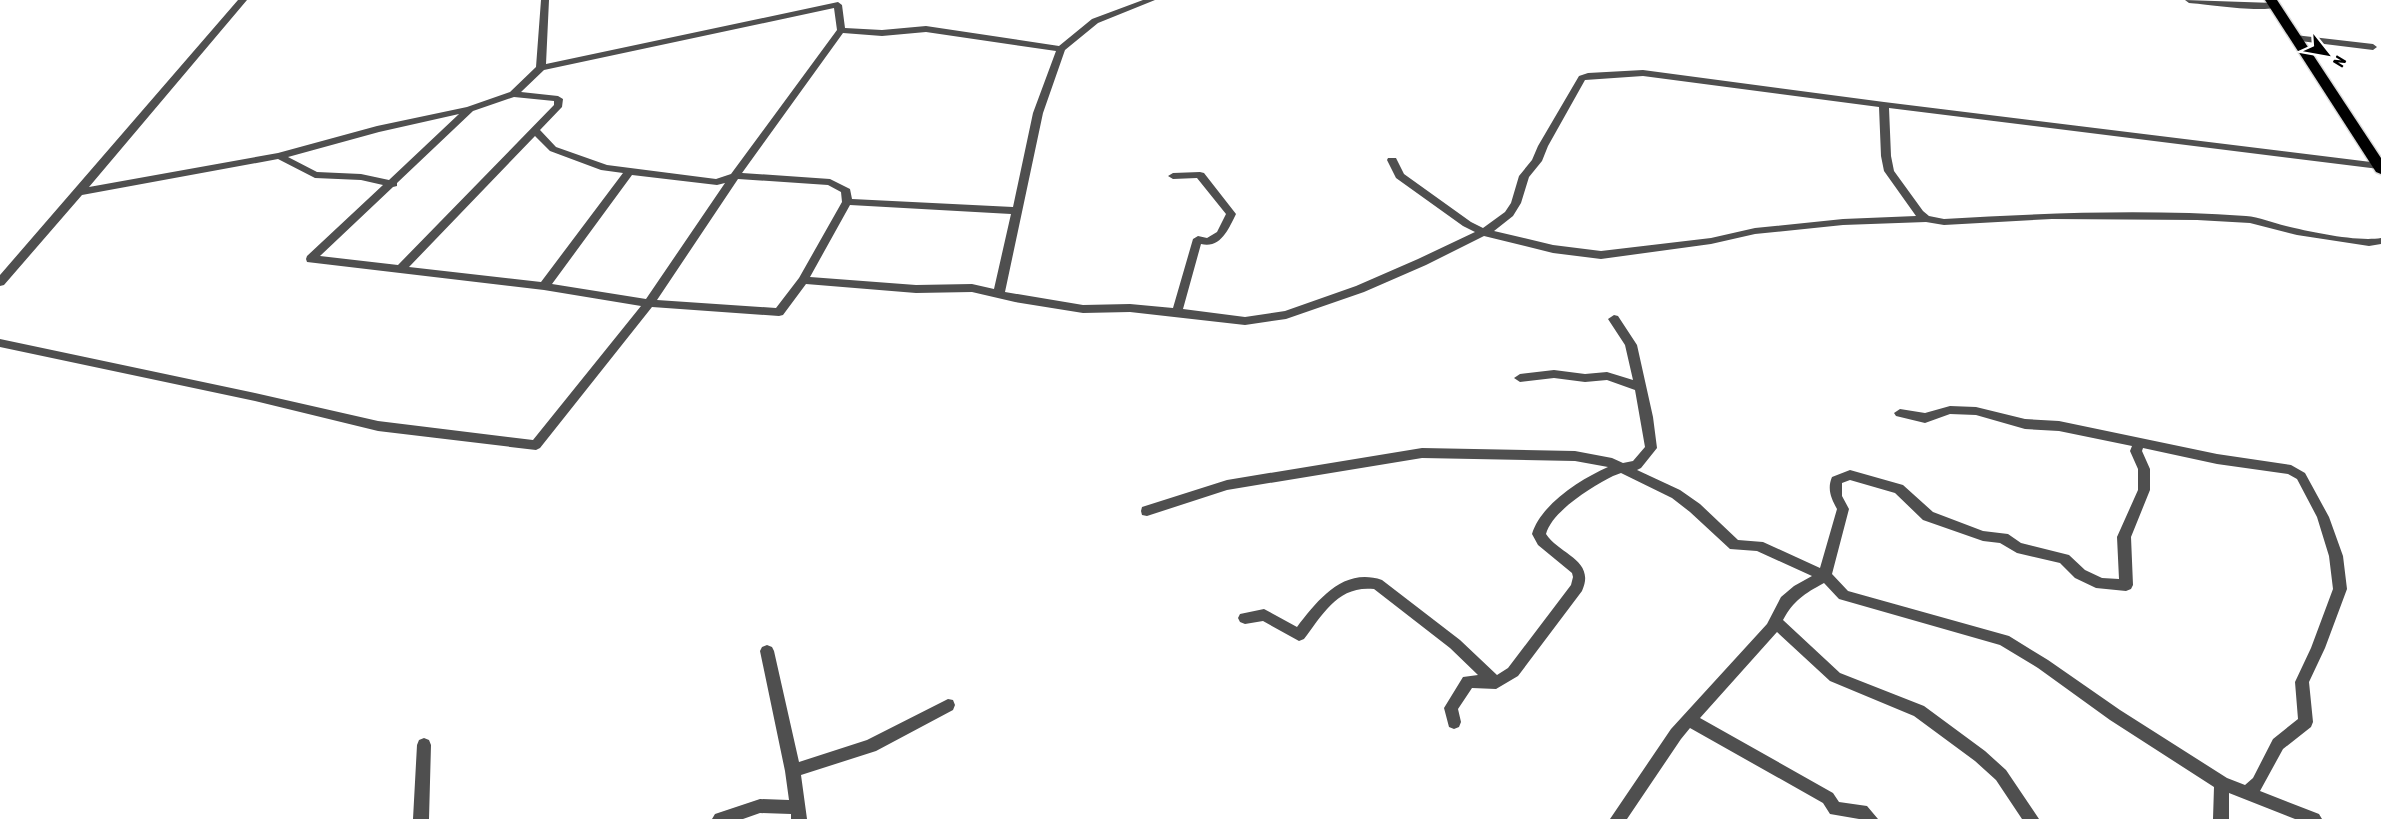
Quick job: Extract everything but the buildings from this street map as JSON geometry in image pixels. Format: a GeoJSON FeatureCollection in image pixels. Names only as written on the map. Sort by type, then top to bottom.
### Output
{"type":"FeatureCollection","features":[{"type":"Feature","properties":{"kind":"highway"},"geometry":{"type":"LineString","coordinates":[[2272,3],[2379,161]]}},
{"type":"Feature","properties":{"kind":"street"},"geometry":{"type":"LineString","coordinates":[[0,282],[243,0]]}},
{"type":"Feature","properties":{"kind":"street"},"geometry":{"type":"LineString","coordinates":[[541,68],[545,0]]}},
{"type":"Feature","properties":{"kind":"street"},"geometry":{"type":"LineString","coordinates":[[999,294],[1038,113],[1061,49],[1095,21],[1151,0]]}},
{"type":"Feature","properties":{"kind":"street"},"geometry":{"type":"LineString","coordinates":[[2189,0],[2250,6],[2272,3]]}},
{"type":"Feature","properties":{"kind":"street"},"geometry":{"type":"LineString","coordinates":[[0,343],[255,397],[378,426],[536,445],[649,303],[735,176],[841,30],[838,5],[541,68],[513,94],[469,109],[377,129],[279,156],[79,192]]}},
{"type":"Feature","properties":{"kind":"street"},"geometry":{"type":"LineString","coordinates":[[841,30],[882,33],[926,29],[1061,49]]}},
{"type":"Feature","properties":{"kind":"street"},"geometry":{"type":"LineString","coordinates":[[2295,38],[2373,47]]}},
{"type":"Feature","properties":{"kind":"street"},"geometry":{"type":"LineString","coordinates":[[803,280],[916,289],[972,288],[1083,309],[1130,308],[1245,321],[1286,315],[1381,280],[1484,232],[1509,214],[1516,203],[1524,176],[1537,160],[1578,84],[1582,78],[1588,76],[1643,73],[2096,132],[2379,161]]}},
{"type":"Feature","properties":{"kind":"street"},"geometry":{"type":"LineString","coordinates":[[400,270],[559,105],[558,99],[513,94]]}},
{"type":"Feature","properties":{"kind":"street"},"geometry":{"type":"LineString","coordinates":[[1884,105],[1888,171],[1911,204],[1926,219]]}},
{"type":"Feature","properties":{"kind":"street"},"geometry":{"type":"LineString","coordinates":[[469,109],[311,260],[544,286],[649,303],[779,312],[803,280],[847,202],[846,190],[830,182],[735,176],[717,182],[605,168],[553,149],[535,130]]}},
{"type":"Feature","properties":{"kind":"street"},"geometry":{"type":"LineString","coordinates":[[279,156],[315,175],[361,177],[393,184]]}},
{"type":"Feature","properties":{"kind":"street"},"geometry":{"type":"LineString","coordinates":[[1392,160],[1400,176],[1424,195],[1452,215],[1484,232],[1553,249],[1600,255],[1711,241],[1755,231],[1843,222],[1926,219],[1944,222],[2052,216],[2197,217],[2250,220],[2297,232],[2369,243],[2381,242]]}},
{"type":"Feature","properties":{"kind":"street"},"geometry":{"type":"LineString","coordinates":[[544,286],[629,172]]}},
{"type":"Feature","properties":{"kind":"street"},"geometry":{"type":"LineString","coordinates":[[1173,176],[1200,175],[1231,214],[1221,234],[1208,242],[1198,239],[1190,258],[1190,267],[1177,312]]}},
{"type":"Feature","properties":{"kind":"street"},"geometry":{"type":"LineString","coordinates":[[847,202],[1018,210]]}},
{"type":"Feature","properties":{"kind":"street"},"geometry":{"type":"LineString","coordinates":[[1454,722],[1451,708],[1468,681],[1496,683],[1512,672],[1577,587],[1580,577],[1578,570],[1544,541],[1539,534],[1540,525],[1580,489],[1622,467],[1637,465],[1651,448],[1647,417],[1631,345],[1614,319]]}},
{"type":"Feature","properties":{"kind":"street"},"geometry":{"type":"LineString","coordinates":[[1520,378],[1554,374],[1585,378],[1607,376],[1639,387]]}},
{"type":"Feature","properties":{"kind":"street"},"geometry":{"type":"LineString","coordinates":[[1900,413],[1925,418],[1950,410],[1976,411],[2025,423],[2059,426],[2116,440],[2140,442],[2217,459],[2290,470],[2301,476],[2323,518],[2336,556],[2340,589],[2318,648],[2302,682],[2306,722],[2278,744],[2258,783],[2248,792]]}},
{"type":"Feature","properties":{"kind":"street"},"geometry":{"type":"LineString","coordinates":[[1618,819],[1644,778],[1689,720],[1776,622],[1786,601],[1798,590],[1825,576],[1843,509],[1836,496],[1836,480],[1850,474],[1899,489],[1928,516],[1983,536],[2003,538],[2017,548],[2064,559],[2080,574],[2101,584],[2126,585],[2124,537],[2144,490],[2144,470],[2136,451],[2140,442]]}},
{"type":"Feature","properties":{"kind":"street"},"geometry":{"type":"LineString","coordinates":[[1147,511],[1227,485],[1422,453],[1575,456],[1611,463],[1676,494],[1695,507],[1735,545],[1758,546],[1825,576],[1844,595],[2004,640],[2043,664],[2115,715],[2222,783],[2314,819]]}},
{"type":"Feature","properties":{"kind":"street"},"geometry":{"type":"LineString","coordinates":[[1245,618],[1264,615],[1299,635],[1334,591],[1354,582],[1365,581],[1377,584],[1455,644],[1496,683]]}},
{"type":"Feature","properties":{"kind":"street"},"geometry":{"type":"LineString","coordinates":[[1776,622],[1835,677],[1919,711],[1980,756],[2001,775],[2031,819]]}},
{"type":"Feature","properties":{"kind":"street"},"geometry":{"type":"LineString","coordinates":[[720,819],[760,806],[797,813],[793,771],[767,651]]}},
{"type":"Feature","properties":{"kind":"street"},"geometry":{"type":"LineString","coordinates":[[793,771],[871,746],[948,705]]}},
{"type":"Feature","properties":{"kind":"street"},"geometry":{"type":"LineString","coordinates":[[1689,720],[1828,798],[1835,809],[1862,811],[1870,819]]}},
{"type":"Feature","properties":{"kind":"street"},"geometry":{"type":"LineString","coordinates":[[421,819],[424,745]]}},
{"type":"Feature","properties":{"kind":"street"},"geometry":{"type":"LineString","coordinates":[[2221,819],[2222,783]]}}]}
